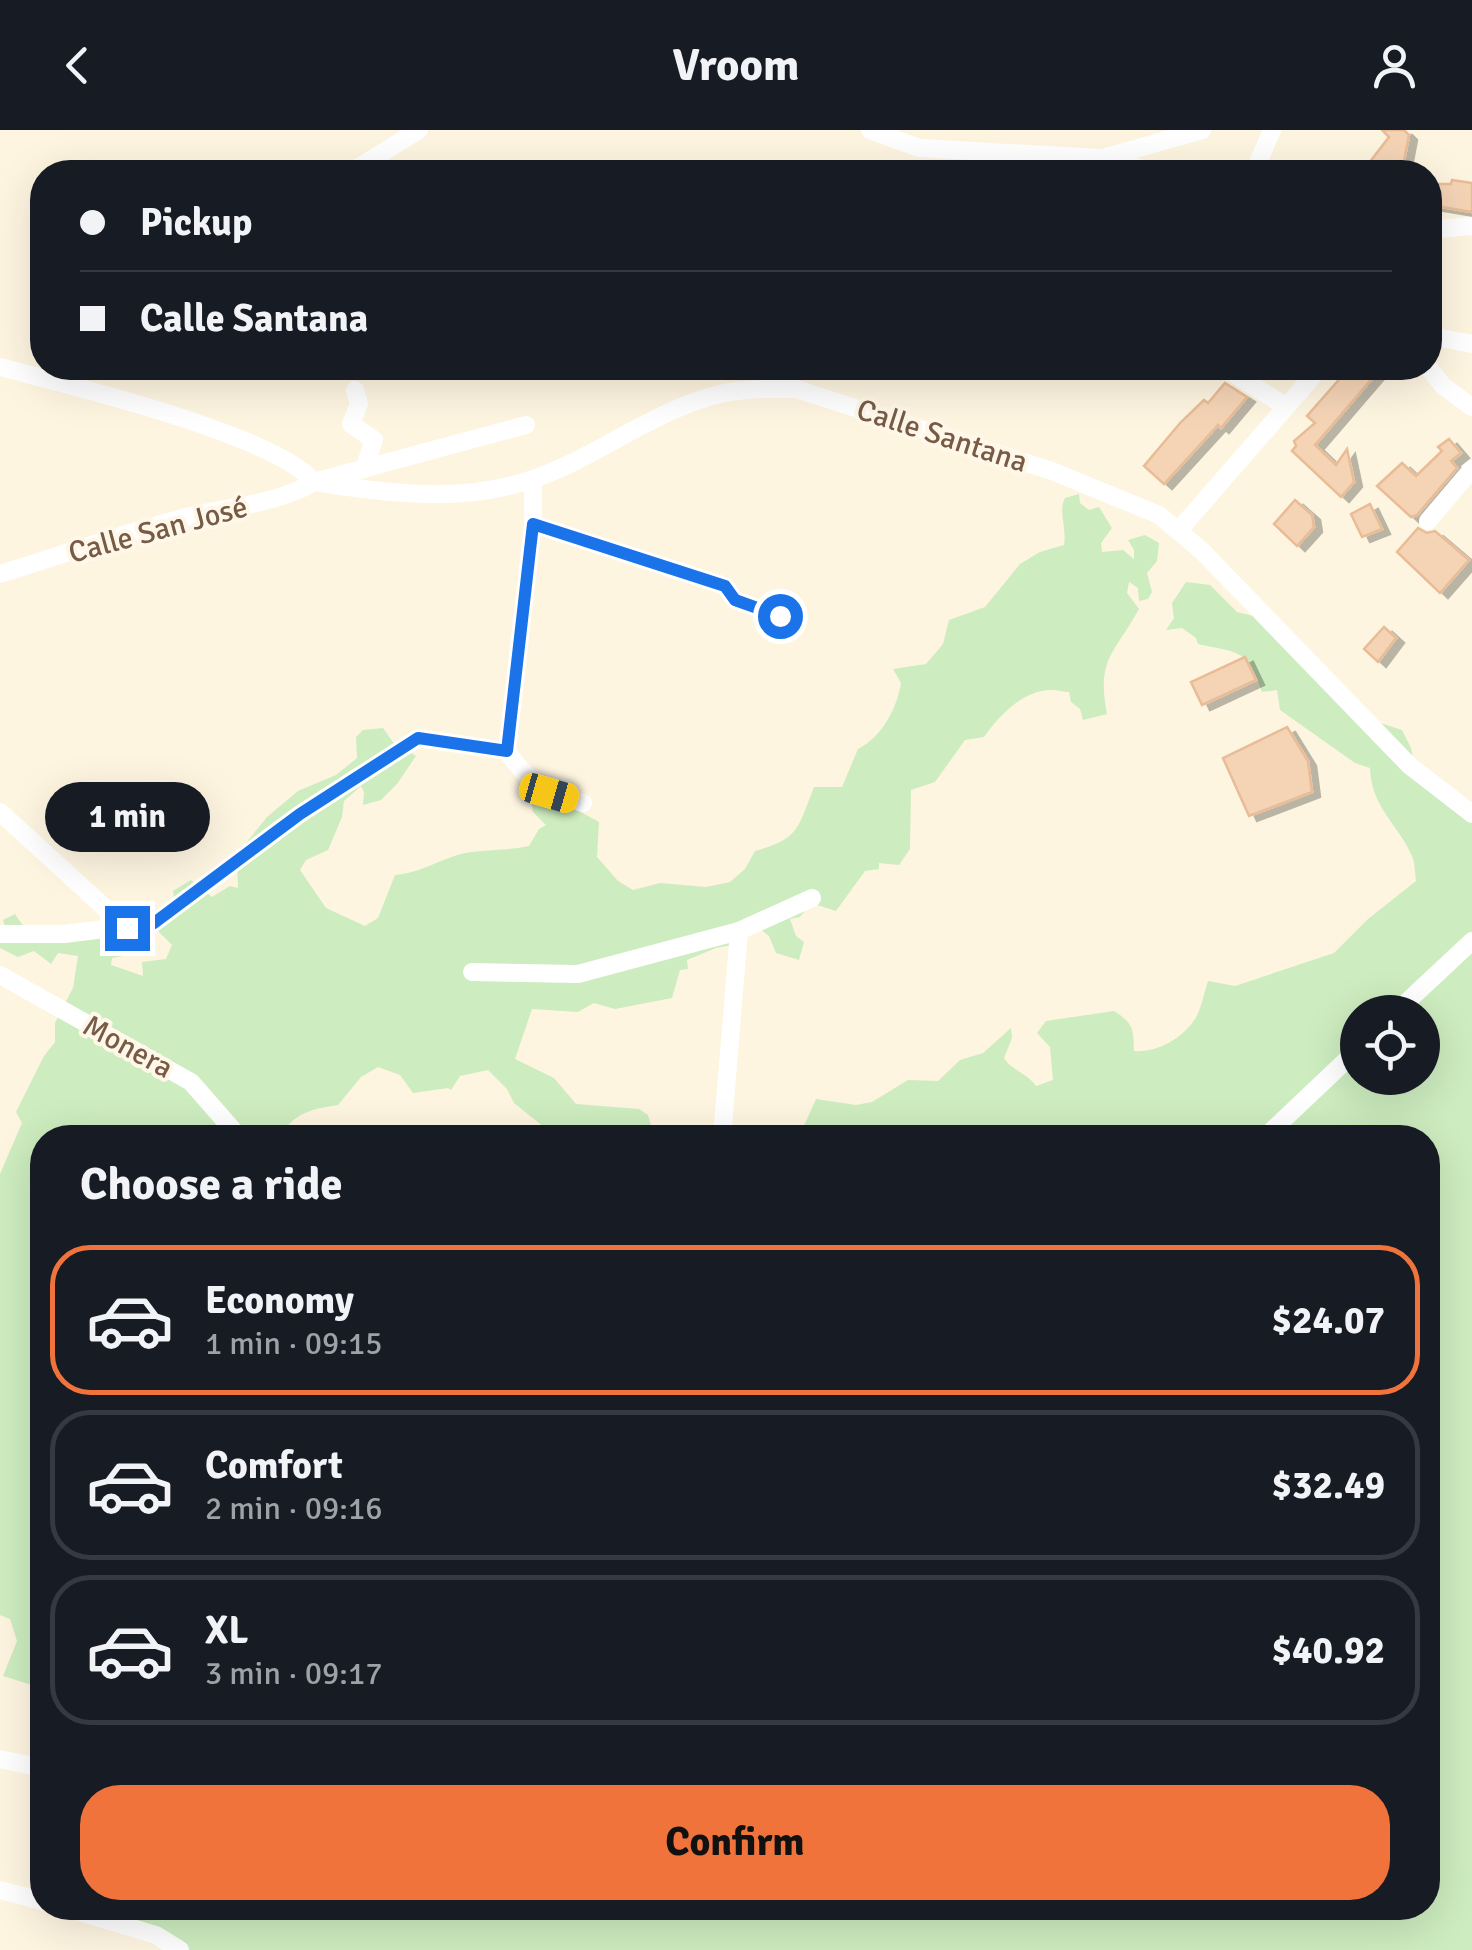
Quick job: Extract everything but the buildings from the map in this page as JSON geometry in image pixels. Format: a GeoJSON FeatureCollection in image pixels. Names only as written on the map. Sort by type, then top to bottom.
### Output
{"type":"FeatureCollection","features":[{"type":"Feature","properties":{"kind":"street"},"geometry":{"type":"LineString","coordinates":[[370,160],[419,130]]}},
{"type":"Feature","properties":{"kind":"street"},"geometry":{"type":"LineString","coordinates":[[870,130],[920,148],[1109,160]]}},
{"type":"Feature","properties":{"kind":"street"},"geometry":{"type":"LineString","coordinates":[[1102,158],[1202,130]]}},
{"type":"Feature","properties":{"kind":"street"},"geometry":{"type":"LineString","coordinates":[[1259,160],[1272,130]]}},
{"type":"Feature","properties":{"kind":"street"},"geometry":{"type":"LineString","coordinates":[[1442,229],[1472,226]]}},
{"type":"Feature","properties":{"kind":"street"},"geometry":{"type":"LineString","coordinates":[[1442,338],[1472,344]]}},
{"type":"Feature","properties":{"kind":"street","name":"Calle Santana"},"geometry":{"type":"LineString","coordinates":[[0,367],[30,371]]}},
{"type":"Feature","properties":{"kind":"street","name":"Calle Santana"},"geometry":{"type":"LineString","coordinates":[[72,380],[286,459],[303,469],[314,482],[388,493],[471,494],[532,479],[594,452],[664,414],[720,394],[757,389],[796,390],[1052,470],[1135,503],[1179,530],[1410,766],[1472,814]]}},
{"type":"Feature","properties":{"kind":"street"},"geometry":{"type":"LineString","coordinates":[[1244,380],[1286,406]]}},
{"type":"Feature","properties":{"kind":"street"},"geometry":{"type":"LineString","coordinates":[[1179,530],[1309,380]]}},
{"type":"Feature","properties":{"kind":"street"},"geometry":{"type":"LineString","coordinates":[[1438,380],[1472,407]]}},
{"type":"Feature","properties":{"kind":"street"},"geometry":{"type":"LineString","coordinates":[[355,390],[359,404],[351,424],[374,440],[364,469]]}},
{"type":"Feature","properties":{"kind":"street","name":"Calle San José"},"geometry":{"type":"LineString","coordinates":[[0,574],[188,516],[297,492],[314,482],[526,425]]}},
{"type":"Feature","properties":{"kind":"street"},"geometry":{"type":"LineString","coordinates":[[1428,522],[1472,469]]}},
{"type":"Feature","properties":{"kind":"street"},"geometry":{"type":"LineString","coordinates":[[532,479],[533,524],[507,751],[523,774],[549,793],[583,802]]}},
{"type":"Feature","properties":{"kind":"street"},"geometry":{"type":"LineString","coordinates":[[533,524],[725,586],[735,600],[780,616]]}},
{"type":"Feature","properties":{"kind":"street"},"geometry":{"type":"LineString","coordinates":[[0,934],[64,934],[154,923],[300,814],[418,738],[507,751]]}},
{"type":"Feature","properties":{"kind":"street"},"geometry":{"type":"LineString","coordinates":[[0,812],[127,928]]}},
{"type":"Feature","properties":{"kind":"street"},"geometry":{"type":"LineString","coordinates":[[472,972],[578,974],[739,931],[812,898]]}},
{"type":"Feature","properties":{"kind":"street"},"geometry":{"type":"LineString","coordinates":[[723,1125],[739,931]]}},
{"type":"Feature","properties":{"kind":"street"},"geometry":{"type":"LineString","coordinates":[[1414,995],[1472,941]]}},
{"type":"Feature","properties":{"kind":"street","name":"Monera"},"geometry":{"type":"LineString","coordinates":[[0,975],[191,1082],[229,1125]]}},
{"type":"Feature","properties":{"kind":"street"},"geometry":{"type":"LineString","coordinates":[[1278,1125],[1340,1066]]}},
{"type":"Feature","properties":{"kind":"street"},"geometry":{"type":"LineString","coordinates":[[0,1759],[30,1765]]}},
{"type":"Feature","properties":{"kind":"street"},"geometry":{"type":"LineString","coordinates":[[0,1890],[30,1898]]}},
{"type":"Feature","properties":{"kind":"street"},"geometry":{"type":"LineString","coordinates":[[106,1920],[156,1935],[180,1950]]}},
{"type":"Feature","properties":{"kind":"green space"},"geometry":{"type":"Polygon","coordinates":[[[1079,494],[1080,503],[1089,510],[1099,507],[1112,528],[1101,543],[1102,552],[1123,550],[1134,559],[1128,540],[1145,535],[1159,543],[1157,561],[1147,573],[1152,592],[1148,599],[1139,601],[1138,588],[1129,582],[1127,593],[1139,609],[1106,668],[1107,714],[1083,720],[1069,692],[1042,691],[1013,705],[984,737],[965,740],[935,782],[911,790],[910,849],[899,865],[879,863],[879,869],[865,871],[836,911],[811,903],[800,917],[790,919],[796,936],[804,942],[799,960],[776,953],[769,936],[760,929],[748,934],[742,943],[687,960],[688,969],[680,970],[672,998],[615,1009],[594,1003],[578,1012],[532,1009],[515,1059],[554,1078],[576,1104],[639,1109],[648,1115],[651,1125],[541,1125],[514,1103],[507,1089],[488,1070],[460,1076],[451,1090],[413,1093],[400,1075],[378,1067],[361,1077],[338,1105],[304,1114],[289,1125],[30,1125],[30,1684],[3,1676],[17,1641],[10,1619],[0,1615],[0,1174],[22,1123],[16,1112],[55,1042],[55,1023],[73,988],[78,956],[58,953],[51,964],[34,951],[18,957],[0,948],[3,920],[15,914],[24,927],[73,925],[101,939],[122,942],[123,956],[112,958],[111,965],[143,976],[142,962],[166,959],[172,945],[158,931],[165,922],[163,912],[174,897],[173,891],[191,880],[212,897],[230,886],[238,888],[237,864],[242,848],[267,817],[298,791],[336,775],[357,758],[356,737],[363,730],[383,728],[393,742],[416,756],[381,800],[363,805],[361,786],[344,801],[342,817],[328,850],[306,860],[300,870],[326,908],[365,926],[378,918],[395,875],[465,853],[529,846],[546,825],[533,812],[530,797],[535,791],[599,822],[597,857],[618,881],[633,890],[660,883],[706,887],[730,882],[745,869],[755,851],[781,842],[795,830],[814,787],[842,787],[858,749],[874,737],[892,712],[901,683],[893,669],[926,664],[943,644],[949,620],[985,607],[1020,564],[1040,552],[1064,545],[1065,498],[1079,494]]]}},
{"type":"Feature","properties":{"kind":"green space"},"geometry":{"type":"Polygon","coordinates":[[[1186,582],[1210,585],[1237,612],[1261,618],[1368,719],[1402,730],[1414,762],[1472,816],[1472,1950],[183,1950],[158,1944],[138,1920],[1440,1920],[1440,1125],[804,1125],[816,1099],[856,1105],[872,1102],[908,1080],[938,1081],[960,1060],[983,1053],[1011,1028],[1012,1038],[1004,1058],[1036,1086],[1053,1080],[1050,1047],[1037,1033],[1046,1021],[1114,1011],[1131,1027],[1134,1051],[1160,1047],[1184,1032],[1195,1019],[1208,981],[1235,986],[1334,953],[1368,919],[1416,881],[1412,856],[1380,805],[1370,768],[1355,763],[1280,710],[1277,690],[1262,692],[1252,668],[1240,655],[1198,644],[1182,628],[1166,630],[1174,618],[1172,603],[1186,582]]]}},
{"type":"Feature","properties":{"kind":"route"},"geometry":{"type":"LineString","coordinates":[[127,928],[154,923],[300,814],[418,738],[507,751],[533,524],[725,586],[735,600],[780,616]]}}]}
